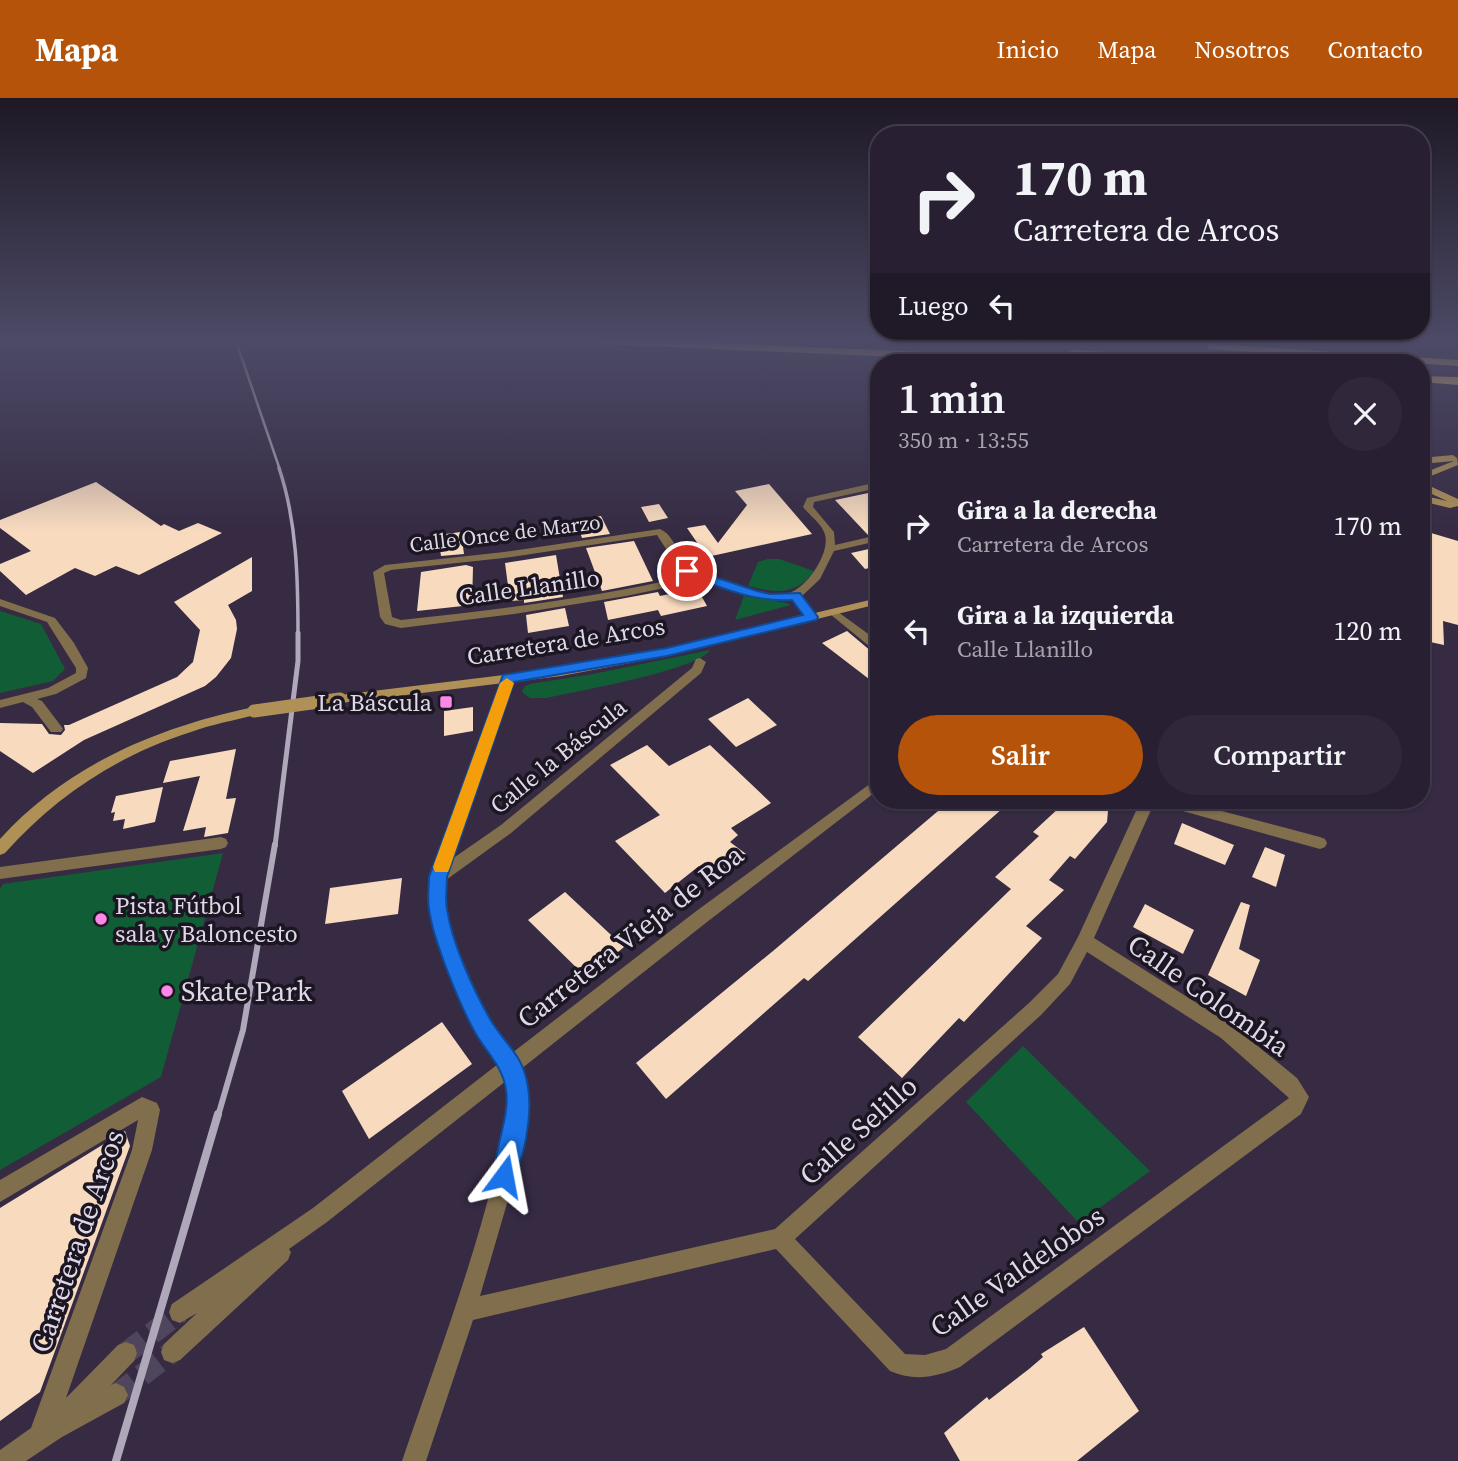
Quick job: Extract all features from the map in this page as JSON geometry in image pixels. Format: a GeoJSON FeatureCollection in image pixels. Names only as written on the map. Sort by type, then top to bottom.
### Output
{"type":"FeatureCollection","features":[{"type":"Feature","properties":{"kind":"street"},"geometry":{"type":"LineString","coordinates":[[1430,461],[1458,460]]}},
{"type":"Feature","properties":{"kind":"street"},"geometry":{"type":"LineString","coordinates":[[1430,473],[1458,460]]}},
{"type":"Feature","properties":{"kind":"street"},"geometry":{"type":"LineString","coordinates":[[811,617],[796,596],[815,583],[833,538],[808,507],[810,500],[870,487]]}},
{"type":"Feature","properties":{"kind":"street"},"geometry":{"type":"LineString","coordinates":[[1430,490],[1458,505]]}},
{"type":"Feature","properties":{"kind":"street"},"geometry":{"type":"LineString","coordinates":[[1430,500],[1458,505]]}},
{"type":"Feature","properties":{"kind":"street","name":"Calle Llanillo"},"geometry":{"type":"LineString","coordinates":[[660,531],[687,571],[770,597],[796,596]]}},
{"type":"Feature","properties":{"kind":"street","name":"Calle Once de Marzo"},"geometry":{"type":"LineString","coordinates":[[381,596],[378,572],[389,567],[504,555],[660,531]]}},
{"type":"Feature","properties":{"kind":"street"},"geometry":{"type":"LineString","coordinates":[[830,549],[870,540]]}},
{"type":"Feature","properties":{"kind":"street","name":"Calle Llanillo"},"geometry":{"type":"LineString","coordinates":[[381,596],[389,622],[401,624],[540,609],[634,593],[700,577]]}},
{"type":"Feature","properties":{"kind":"street"},"geometry":{"type":"LineString","coordinates":[[0,602],[51,620],[82,668],[82,675],[78,679],[27,699],[0,704]]}},
{"type":"Feature","properties":{"kind":"street","name":"Carretera de Arcos"},"geometry":{"type":"LineString","coordinates":[[2,843],[50,802],[112,760],[169,733],[254,710],[561,672],[667,652],[870,603]]}},
{"type":"Feature","properties":{"kind":"street"},"geometry":{"type":"LineString","coordinates":[[834,612],[870,641]]}},
{"type":"Feature","properties":{"kind":"street","name":"Calle la Báscula"},"geometry":{"type":"LineString","coordinates":[[438,877],[506,830],[697,670],[700,662]]}},
{"type":"Feature","properties":{"kind":"street"},"geometry":{"type":"LineString","coordinates":[[414,1461],[465,1311],[498,1200],[516,1126],[518,1092],[511,1067],[483,1027],[446,941],[438,908],[438,877],[508,678]]}},
{"type":"Feature","properties":{"kind":"street"},"geometry":{"type":"LineString","coordinates":[[27,699],[37,704],[56,729]]}},
{"type":"Feature","properties":{"kind":"street","name":"Carretera Vieja de Roa"},"geometry":{"type":"LineString","coordinates":[[180,1312],[320,1215],[701,917],[870,789]]}},
{"type":"Feature","properties":{"kind":"street","name":"Calle Selillo"},"geometry":{"type":"LineString","coordinates":[[465,1311],[779,1238],[1035,1009],[1063,979],[1084,942],[1144,809]]}},
{"type":"Feature","properties":{"kind":"street"},"geometry":{"type":"LineString","coordinates":[[1194,809],[1320,843]]}},
{"type":"Feature","properties":{"kind":"street"},"geometry":{"type":"LineString","coordinates":[[0,873],[221,844]]}},
{"type":"Feature","properties":{"kind":"street","name":"Calle Colombia"},"geometry":{"type":"LineString","coordinates":[[1084,942],[1227,1032],[1290,1085],[1300,1097]]}},
{"type":"Feature","properties":{"kind":"street","name":"Calle Valdelobos"},"geometry":{"type":"LineString","coordinates":[[779,1238],[898,1363],[912,1369],[940,1363],[952,1359],[1091,1257],[1294,1107],[1300,1097]]}},
{"type":"Feature","properties":{"kind":"street","name":"Carretera de Arcos"},"geometry":{"type":"LineString","coordinates":[[0,1192],[142,1107],[150,1110],[142,1150],[47,1432]]}},
{"type":"Feature","properties":{"kind":"street","name":"Carretera Vieja de Roa"},"geometry":{"type":"LineString","coordinates":[[172,1352],[320,1215]]}},
{"type":"Feature","properties":{"kind":"street"},"geometry":{"type":"LineString","coordinates":[[47,1432],[126,1353]]}},
{"type":"Feature","properties":{"kind":"street"},"geometry":{"type":"LineString","coordinates":[[5,1461],[47,1432],[116,1395]]}},
{"type":"Feature","properties":{"kind":"green space"},"geometry":{"type":"Polygon","coordinates":[[[779,559],[814,571],[793,589],[776,591],[748,586],[758,562],[779,559]]]}},
{"type":"Feature","properties":{"kind":"green space"},"geometry":{"type":"Polygon","coordinates":[[[744,596],[787,603],[791,605],[735,620],[744,596]]]}},
{"type":"Feature","properties":{"kind":"green space"},"geometry":{"type":"Polygon","coordinates":[[[0,611],[41,624],[65,669],[53,681],[0,693],[0,611]]]}},
{"type":"Feature","properties":{"kind":"green space"},"geometry":{"type":"Polygon","coordinates":[[[710,650],[701,658],[683,665],[607,685],[546,698],[530,698],[522,692],[524,687],[530,684],[710,650]]]}},
{"type":"Feature","properties":{"kind":"green space"},"geometry":{"type":"Polygon","coordinates":[[[223,853],[161,1077],[0,1170],[0,889],[3,884],[223,853]]]}},
{"type":"Feature","properties":{"kind":"green space"},"geometry":{"type":"Polygon","coordinates":[[[1023,1046],[1150,1171],[1079,1223],[966,1102],[1023,1046]]]}},
{"type":"Feature","properties":{"kind":"building"},"geometry":{"type":"Polygon","coordinates":[[[96,482],[161,526],[164,524],[179,531],[198,523],[222,533],[139,575],[116,566],[95,576],[75,568],[26,595],[0,571],[0,564],[31,551],[0,528],[0,520],[96,482]]]}},
{"type":"Feature","properties":{"kind":"building"},"geometry":{"type":"Polygon","coordinates":[[[769,484],[812,534],[707,557],[687,528],[705,525],[718,543],[747,505],[735,491],[769,484]]]}},
{"type":"Feature","properties":{"kind":"building"},"geometry":{"type":"Polygon","coordinates":[[[870,493],[870,535],[868,535],[835,500],[870,493]]]}},
{"type":"Feature","properties":{"kind":"building"},"geometry":{"type":"Polygon","coordinates":[[[659,504],[668,518],[649,522],[641,507],[659,504]]]}},
{"type":"Feature","properties":{"kind":"building"},"geometry":{"type":"Polygon","coordinates":[[[601,516],[610,534],[582,538],[576,520],[601,516]]]}},
{"type":"Feature","properties":{"kind":"building"},"geometry":{"type":"Polygon","coordinates":[[[461,532],[464,554],[441,556],[438,535],[461,532]]]}},
{"type":"Feature","properties":{"kind":"building"},"geometry":{"type":"Polygon","coordinates":[[[1430,533],[1458,541],[1458,625],[1443,621],[1444,645],[1430,642],[1430,533]]]}},
{"type":"Feature","properties":{"kind":"building"},"geometry":{"type":"Polygon","coordinates":[[[634,541],[653,581],[602,591],[586,548],[634,541]]]}},
{"type":"Feature","properties":{"kind":"building"},"geometry":{"type":"Polygon","coordinates":[[[870,549],[870,568],[865,569],[851,553],[870,549]]]}},
{"type":"Feature","properties":{"kind":"building"},"geometry":{"type":"Polygon","coordinates":[[[556,555],[563,597],[524,603],[524,600],[510,601],[505,563],[556,555]]]}},
{"type":"Feature","properties":{"kind":"building"},"geometry":{"type":"Polygon","coordinates":[[[252,557],[252,591],[228,605],[236,620],[237,629],[231,658],[205,686],[84,740],[33,773],[0,751],[0,723],[42,724],[49,734],[61,735],[65,730],[64,725],[177,677],[193,662],[200,630],[174,602],[252,557]]]}},
{"type":"Feature","properties":{"kind":"building"},"geometry":{"type":"Polygon","coordinates":[[[466,565],[473,567],[472,605],[417,611],[421,572],[466,565]]]}},
{"type":"Feature","properties":{"kind":"building"},"geometry":{"type":"Polygon","coordinates":[[[697,588],[707,606],[661,616],[658,610],[608,620],[604,602],[658,592],[660,596],[697,588]]]}},
{"type":"Feature","properties":{"kind":"building"},"geometry":{"type":"Polygon","coordinates":[[[565,608],[569,626],[528,633],[526,615],[565,608]]]}},
{"type":"Feature","properties":{"kind":"building"},"geometry":{"type":"Polygon","coordinates":[[[847,631],[870,650],[870,679],[869,679],[822,643],[847,631]]]}},
{"type":"Feature","properties":{"kind":"building"},"geometry":{"type":"Polygon","coordinates":[[[748,698],[777,725],[736,747],[708,719],[748,698]]]}},
{"type":"Feature","properties":{"kind":"building"},"geometry":{"type":"Polygon","coordinates":[[[473,707],[473,731],[444,736],[444,711],[473,707]]]}},
{"type":"Feature","properties":{"kind":"building"},"geometry":{"type":"Polygon","coordinates":[[[647,745],[669,766],[710,745],[771,803],[731,828],[738,835],[730,842],[746,854],[716,880],[699,866],[665,893],[615,841],[660,815],[610,765],[647,745]]]}},
{"type":"Feature","properties":{"kind":"building"},"geometry":{"type":"Polygon","coordinates":[[[236,749],[226,799],[236,798],[228,833],[204,837],[206,827],[183,831],[200,776],[163,783],[170,761],[236,749]]]}},
{"type":"Feature","properties":{"kind":"building"},"geometry":{"type":"Polygon","coordinates":[[[163,787],[155,822],[123,829],[125,819],[113,821],[115,812],[111,813],[116,796],[163,787]]]}},
{"type":"Feature","properties":{"kind":"building"},"geometry":{"type":"Polygon","coordinates":[[[940,809],[1002,809],[808,981],[804,978],[666,1099],[636,1063],[940,809]]]}},
{"type":"Feature","properties":{"kind":"building"},"geometry":{"type":"Polygon","coordinates":[[[1058,809],[1108,809],[1107,822],[1075,859],[1070,856],[1049,880],[1064,890],[1026,926],[1042,938],[964,1022],[959,1018],[902,1078],[858,1037],[1011,889],[995,877],[1039,836],[1033,832],[1058,809]]]}},
{"type":"Feature","properties":{"kind":"building"},"geometry":{"type":"Polygon","coordinates":[[[1182,823],[1234,845],[1225,865],[1174,844],[1182,823]]]}},
{"type":"Feature","properties":{"kind":"building"},"geometry":{"type":"Polygon","coordinates":[[[1265,847],[1285,855],[1276,887],[1252,877],[1265,847]]]}},
{"type":"Feature","properties":{"kind":"building"},"geometry":{"type":"Polygon","coordinates":[[[402,878],[398,914],[325,924],[330,888],[402,878]]]}},
{"type":"Feature","properties":{"kind":"building"},"geometry":{"type":"Polygon","coordinates":[[[565,892],[624,947],[587,978],[528,920],[565,892]]]}},
{"type":"Feature","properties":{"kind":"building"},"geometry":{"type":"Polygon","coordinates":[[[1241,902],[1250,905],[1239,949],[1260,960],[1246,996],[1208,975],[1241,902]]]}},
{"type":"Feature","properties":{"kind":"building"},"geometry":{"type":"Polygon","coordinates":[[[1145,904],[1194,930],[1183,954],[1133,927],[1145,904]]]}},
{"type":"Feature","properties":{"kind":"building"},"geometry":{"type":"Polygon","coordinates":[[[442,1022],[472,1064],[369,1139],[342,1091],[442,1022]]]}},
{"type":"Feature","properties":{"kind":"building"},"geometry":{"type":"Polygon","coordinates":[[[125,1131],[130,1146],[40,1392],[0,1421],[0,1208],[125,1131]]]}},
{"type":"Feature","properties":{"kind":"building"},"geometry":{"type":"Polygon","coordinates":[[[1084,1327],[1139,1411],[1077,1461],[960,1461],[944,1433],[987,1397],[989,1400],[1029,1369],[1043,1357],[1041,1354],[1084,1327]]]}},
{"type":"Feature","properties":{"kind":"tunnel"},"geometry":{"type":"LineString","coordinates":[[126,1353],[180,1312]]}},
{"type":"Feature","properties":{"kind":"tunnel"},"geometry":{"type":"LineString","coordinates":[[116,1395],[172,1352]]}},
{"type":"Feature","properties":{"kind":"railway"},"geometry":{"type":"LineString","coordinates":[[258,405],[280,470]]}},
{"type":"Feature","properties":{"kind":"railway"},"geometry":{"type":"LineString","coordinates":[[279,468],[293,530],[298,635]]}},
{"type":"Feature","properties":{"kind":"railway"},"geometry":{"type":"LineString","coordinates":[[275,846],[298,661],[298,635]]}},
{"type":"Feature","properties":{"kind":"railway"},"geometry":{"type":"LineString","coordinates":[[218,1116],[243,1030],[275,844]]}},
{"type":"Feature","properties":{"kind":"railway"},"geometry":{"type":"LineString","coordinates":[[116,1461],[218,1114]]}},
{"type":"Feature","properties":{"kind":"slow traffic"},"geometry":{"type":"LineString","coordinates":[[441,867],[507,683]]}},
{"type":"Feature","properties":{"kind":"place","name":"La Báscula"},"geometry":{"type":"Point","coordinates":[446,702]}},
{"type":"Feature","properties":{"kind":"place","name":"Pista Fútbol sala y Baloncesto"},"geometry":{"type":"Point","coordinates":[101,919]}},
{"type":"Feature","properties":{"kind":"place","name":"Skate Park"},"geometry":{"type":"Point","coordinates":[167,991]}},
{"type":"Feature","properties":{"kind":"route"},"geometry":{"type":"LineString","coordinates":[[504,1176],[516,1126],[518,1092],[511,1067],[483,1027],[446,941],[438,908],[438,877],[508,678],[561,672],[667,652],[811,617],[796,596],[787,598],[754,594],[692,575],[687,571]]}}]}
